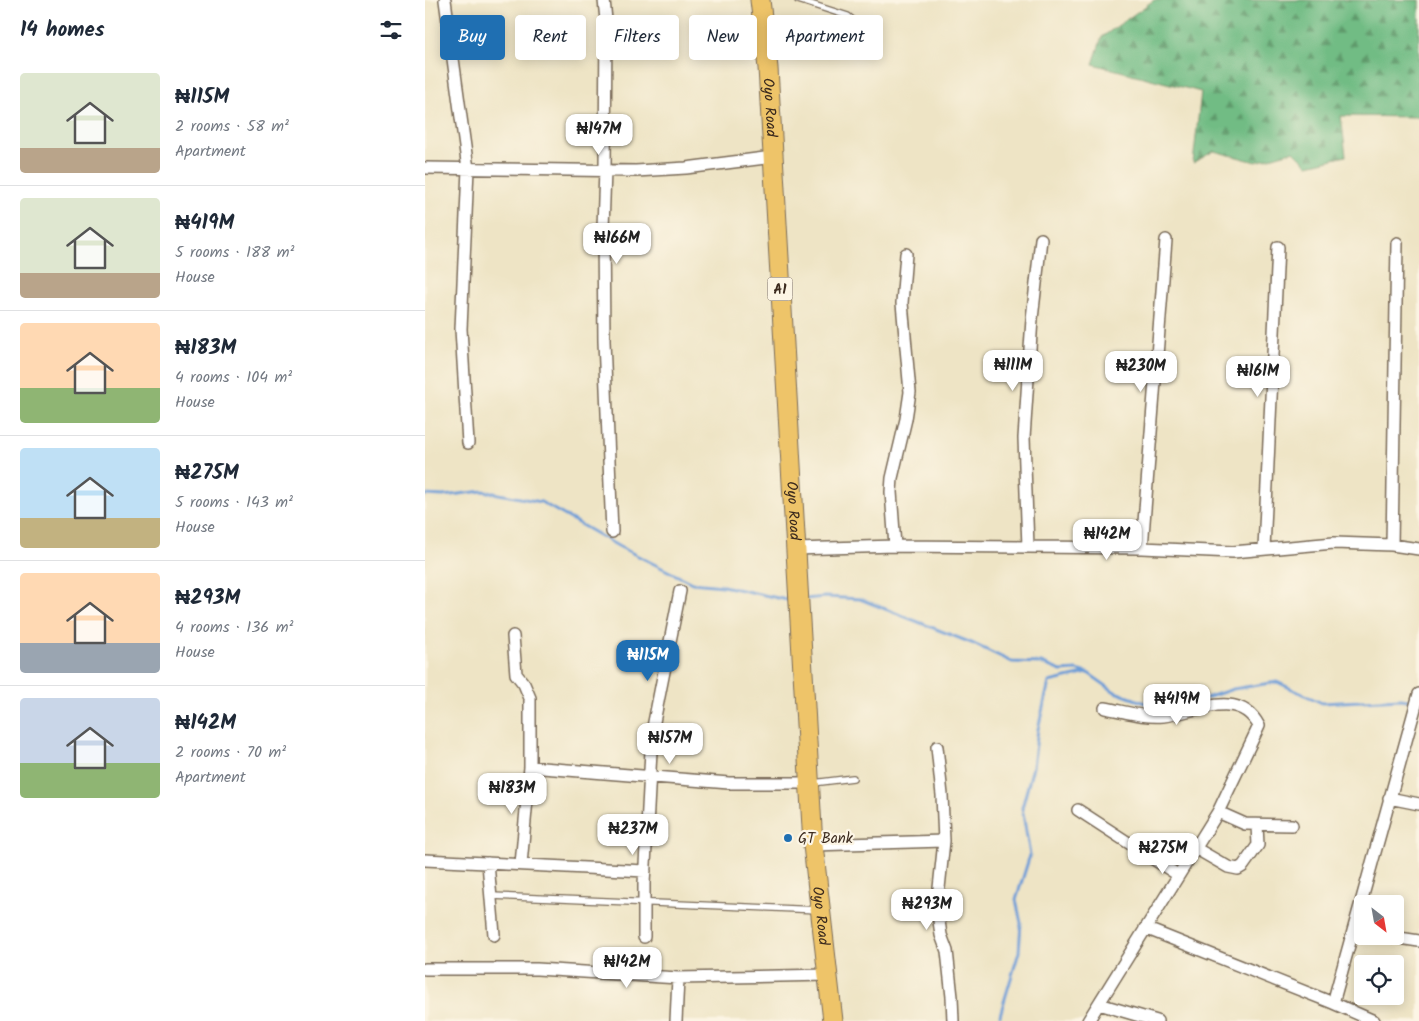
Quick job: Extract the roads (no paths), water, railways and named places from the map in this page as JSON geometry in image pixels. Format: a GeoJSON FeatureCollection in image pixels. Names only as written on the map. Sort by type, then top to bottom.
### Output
{"type":"FeatureCollection","features":[{"type":"Feature","properties":{"kind":"highway","name":"Oyo Road"},"geometry":{"type":"LineString","coordinates":[[760,0],[768,68],[813,846],[833,1021]]}},
{"type":"Feature","properties":{"kind":"street"},"geometry":{"type":"LineString","coordinates":[[445,0],[468,169],[461,329],[468,443]]}},
{"type":"Feature","properties":{"kind":"street"},"geometry":{"type":"LineString","coordinates":[[604,0],[606,20],[603,228],[612,532]]}},
{"type":"Feature","properties":{"kind":"street"},"geometry":{"type":"LineString","coordinates":[[425,168],[636,171],[686,168],[773,157]]}},
{"type":"Feature","properties":{"kind":"street"},"geometry":{"type":"LineString","coordinates":[[1028,547],[1024,438],[1031,319],[1041,240]]}},
{"type":"Feature","properties":{"kind":"street"},"geometry":{"type":"LineString","coordinates":[[1142,548],[1166,240]]}},
{"type":"Feature","properties":{"kind":"street"},"geometry":{"type":"LineString","coordinates":[[1392,545],[1397,243]]}},
{"type":"Feature","properties":{"kind":"street"},"geometry":{"type":"LineString","coordinates":[[1264,549],[1278,247]]}},
{"type":"Feature","properties":{"kind":"street"},"geometry":{"type":"LineString","coordinates":[[895,546],[891,492],[892,478],[906,419],[909,392],[902,303],[906,254]]}},
{"type":"Feature","properties":{"kind":"street"},"geometry":{"type":"LineString","coordinates":[[795,549],[895,546],[1142,548],[1233,552],[1333,544],[1392,545],[1419,549]]}},
{"type":"Feature","properties":{"kind":"street"},"geometry":{"type":"LineString","coordinates":[[644,937],[645,871],[651,777],[650,752],[653,725],[680,591]]}},
{"type":"Feature","properties":{"kind":"street"},"geometry":{"type":"LineString","coordinates":[[513,636],[516,674],[530,698],[530,767],[521,864]]}},
{"type":"Feature","properties":{"kind":"street"},"geometry":{"type":"LineString","coordinates":[[1366,895],[1389,798],[1419,694]]}},
{"type":"Feature","properties":{"kind":"street"},"geometry":{"type":"LineString","coordinates":[[1088,1021],[1218,812],[1259,726],[1256,720],[1239,708],[1223,704],[1162,716],[1145,716],[1105,708]]}},
{"type":"Feature","properties":{"kind":"street"},"geometry":{"type":"LineString","coordinates":[[937,747],[944,841],[937,907],[941,935],[947,951],[953,996],[953,1021]]}},
{"type":"Feature","properties":{"kind":"street"},"geometry":{"type":"LineString","coordinates":[[530,767],[729,783],[810,783]]}},
{"type":"Feature","properties":{"kind":"street"},"geometry":{"type":"LineString","coordinates":[[1389,798],[1419,804]]}},
{"type":"Feature","properties":{"kind":"street"},"geometry":{"type":"LineString","coordinates":[[1078,810],[1178,876]]}},
{"type":"Feature","properties":{"kind":"street"},"geometry":{"type":"LineString","coordinates":[[1218,812],[1245,824],[1291,825]]}},
{"type":"Feature","properties":{"kind":"street"},"geometry":{"type":"LineString","coordinates":[[1195,848],[1228,867],[1238,870],[1258,845],[1257,825]]}},
{"type":"Feature","properties":{"kind":"street"},"geometry":{"type":"LineString","coordinates":[[813,846],[944,841]]}},
{"type":"Feature","properties":{"kind":"street"},"geometry":{"type":"LineString","coordinates":[[425,860],[645,871]]}},
{"type":"Feature","properties":{"kind":"street"},"geometry":{"type":"LineString","coordinates":[[488,863],[494,935]]}},
{"type":"Feature","properties":{"kind":"street"},"geometry":{"type":"LineString","coordinates":[[1145,928],[1333,1002],[1374,1021]]}},
{"type":"Feature","properties":{"kind":"street"},"geometry":{"type":"LineString","coordinates":[[1404,939],[1419,941]]}},
{"type":"Feature","properties":{"kind":"street"},"geometry":{"type":"LineString","coordinates":[[1333,1002],[1354,941]]}},
{"type":"Feature","properties":{"kind":"street"},"geometry":{"type":"LineString","coordinates":[[425,969],[537,969],[678,978],[828,974]]}},
{"type":"Feature","properties":{"kind":"street"},"geometry":{"type":"LineString","coordinates":[[676,1021],[678,978]]}},
{"type":"Feature","properties":{"kind":"street"},"geometry":{"type":"LineString","coordinates":[[1099,1004],[1157,1021]]}},
{"type":"Feature","properties":{"kind":"lane"},"geometry":{"type":"LineString","coordinates":[[798,0],[845,15]]}},
{"type":"Feature","properties":{"kind":"lane"},"geometry":{"type":"LineString","coordinates":[[810,783],[853,778]]}},
{"type":"Feature","properties":{"kind":"lane"},"geometry":{"type":"LineString","coordinates":[[491,896],[821,910]]}},
{"type":"Feature","properties":{"kind":"waterway"},"geometry":{"type":"LineString","coordinates":[[425,495],[443,496],[483,491],[541,502],[618,546],[692,583],[723,586],[793,600]]}},
{"type":"Feature","properties":{"kind":"waterway"},"geometry":{"type":"LineString","coordinates":[[805,599],[825,597],[860,599],[974,644],[1012,662],[1041,663],[1061,671],[1077,670],[1088,673],[1115,692],[1156,707],[1176,708],[1233,689],[1277,682],[1322,703],[1401,699],[1414,701]]}},
{"type":"Feature","properties":{"kind":"waterway"},"geometry":{"type":"LineString","coordinates":[[1000,1015],[1019,952],[1021,923],[1016,900],[1030,855],[1022,808],[1033,767],[1038,729],[1049,682],[1088,673]]}},
{"type":"Feature","properties":{"kind":"place","name":"GT Bank"},"geometry":{"type":"Point","coordinates":[788,838]}}]}
